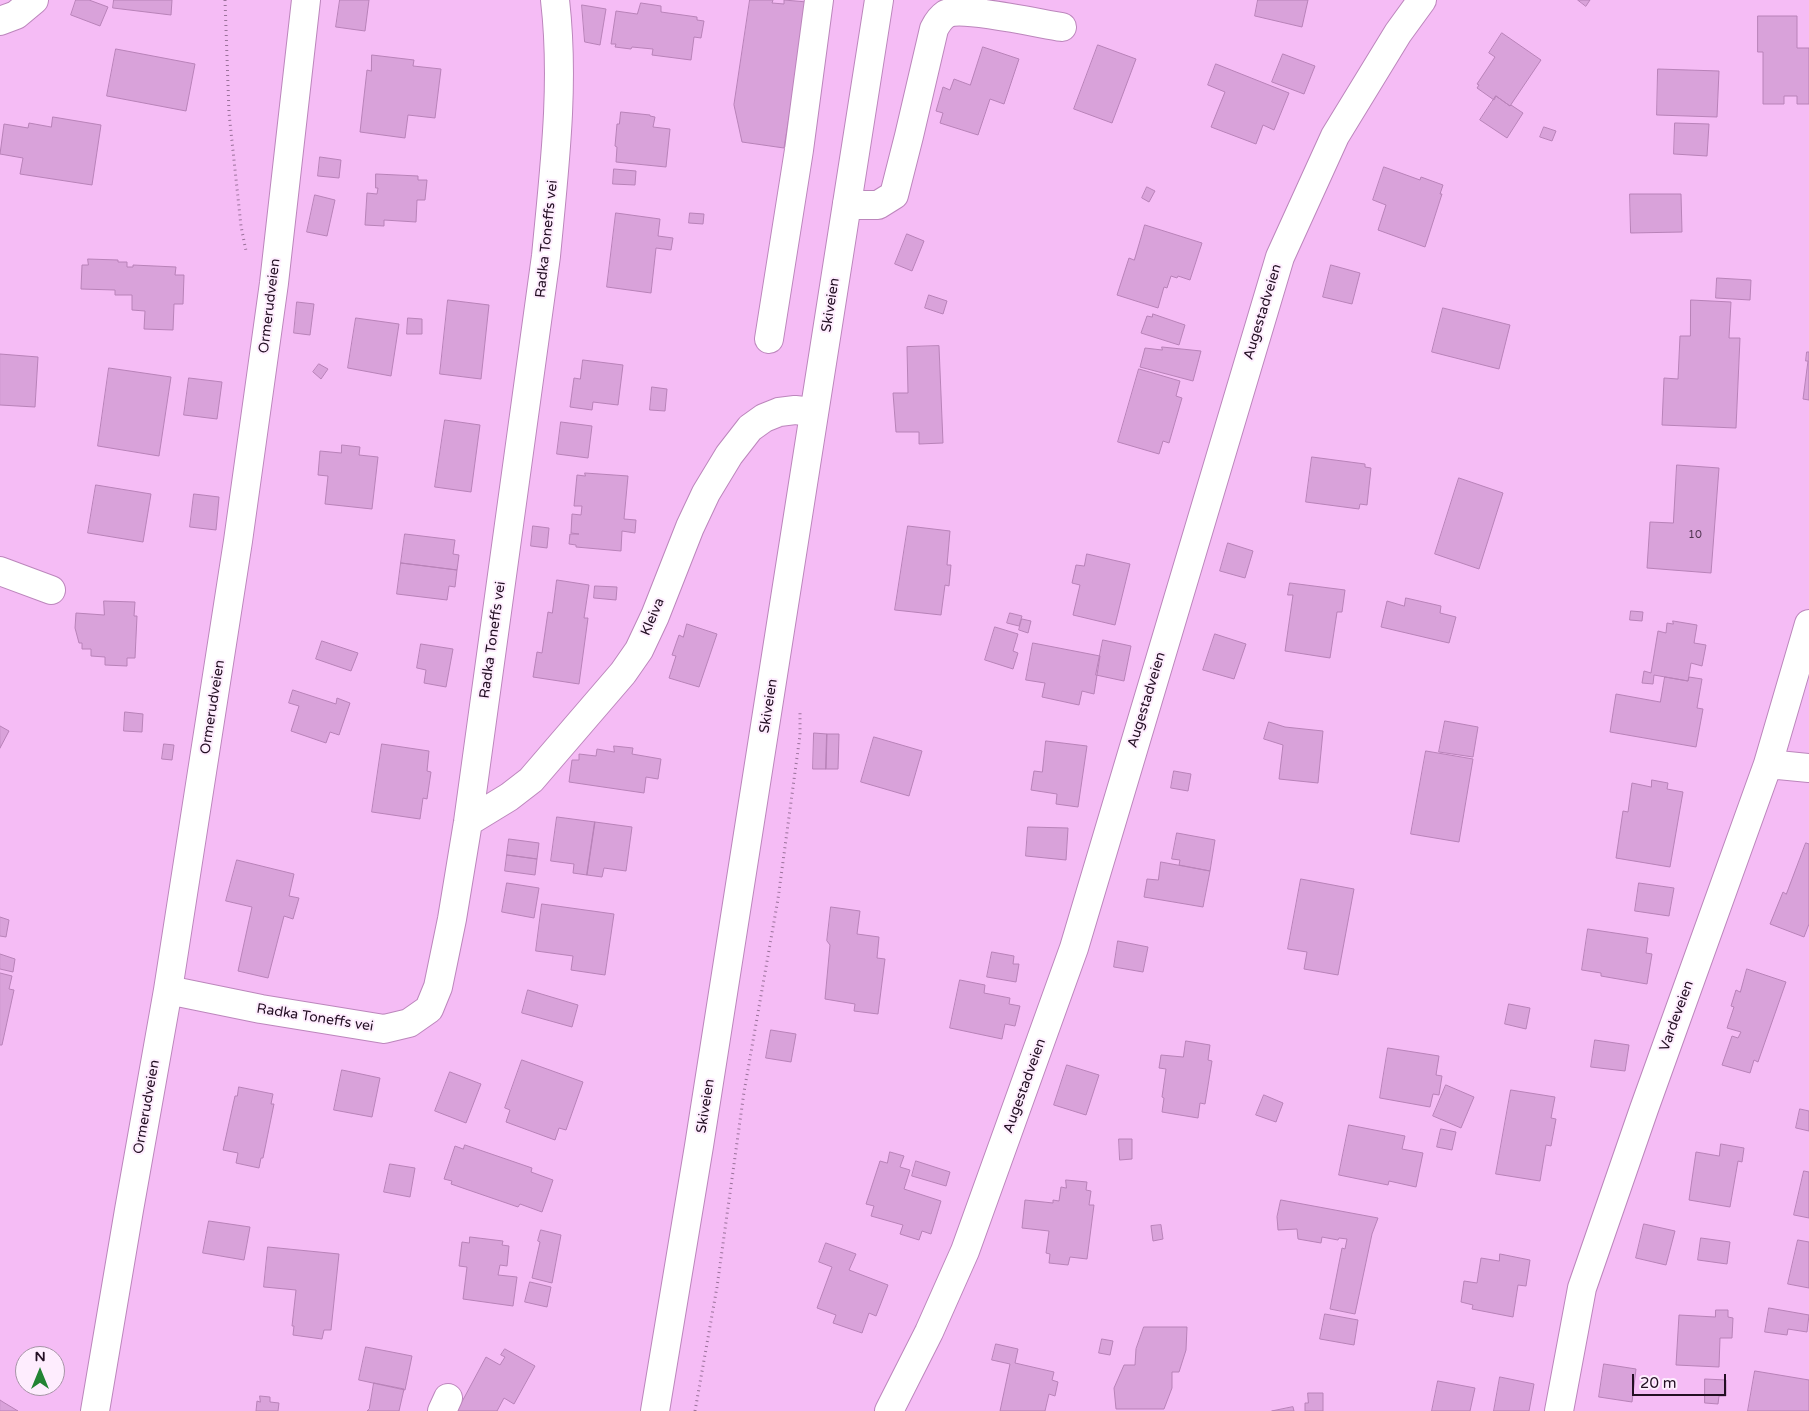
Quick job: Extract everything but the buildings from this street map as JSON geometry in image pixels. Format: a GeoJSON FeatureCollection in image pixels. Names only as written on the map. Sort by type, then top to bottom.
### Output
{"type":"FeatureCollection","features":[{"type":"Feature","properties":{"kind":"street"},"geometry":{"type":"LineString","coordinates":[[0,21],[16,14],[34,0]]}},
{"type":"Feature","properties":{"kind":"street","name":"Ormerudveien"},"geometry":{"type":"LineString","coordinates":[[95,1411],[168,990],[238,541],[274,283],[306,0]]}},
{"type":"Feature","properties":{"kind":"street","name":"Radka Toneffs vei"},"geometry":{"type":"LineString","coordinates":[[168,990],[261,1009],[384,1029],[409,1023],[429,1009],[438,987],[468,822],[547,246],[560,84],[555,0]]}},
{"type":"Feature","properties":{"kind":"street"},"geometry":{"type":"LineString","coordinates":[[769,339],[799,150],[819,0]]}},
{"type":"Feature","properties":{"kind":"street","name":"Skiveien"},"geometry":{"type":"LineString","coordinates":[[655,1411],[700,1146],[813,412],[879,0]]}},
{"type":"Feature","properties":{"kind":"street","name":"Augestadveien"},"geometry":{"type":"LineString","coordinates":[[889,1411],[965,1251],[1074,948],[1280,257],[1335,136],[1398,33],[1422,0]]}},
{"type":"Feature","properties":{"kind":"street"},"geometry":{"type":"LineString","coordinates":[[847,206],[878,206],[894,195],[934,29],[939,20],[948,14],[977,14],[1062,27]]}},
{"type":"Feature","properties":{"kind":"street","name":"Kleiva"},"geometry":{"type":"LineString","coordinates":[[468,822],[509,798],[531,780],[623,673],[638,650],[654,616],[706,493],[729,455],[750,428],[764,418],[779,412],[795,410],[813,412]]}},
{"type":"Feature","properties":{"kind":"street"},"geometry":{"type":"LineString","coordinates":[[0,571],[51,590]]}},
{"type":"Feature","properties":{"kind":"street","name":"Vardeveien"},"geometry":{"type":"LineString","coordinates":[[1559,1411],[1582,1288],[1768,764],[1809,624]]}},
{"type":"Feature","properties":{"kind":"street"},"geometry":{"type":"LineString","coordinates":[[1768,764],[1809,768]]}},
{"type":"Feature","properties":{"kind":"path"},"geometry":{"type":"LineString","coordinates":[[225,0],[229,113],[240,226],[251,268],[262,279],[274,283]]}},
{"type":"Feature","properties":{"kind":"path"},"geometry":{"type":"LineString","coordinates":[[695,1411],[717,1287],[744,1092],[778,899],[800,735],[799,709]]}}]}
